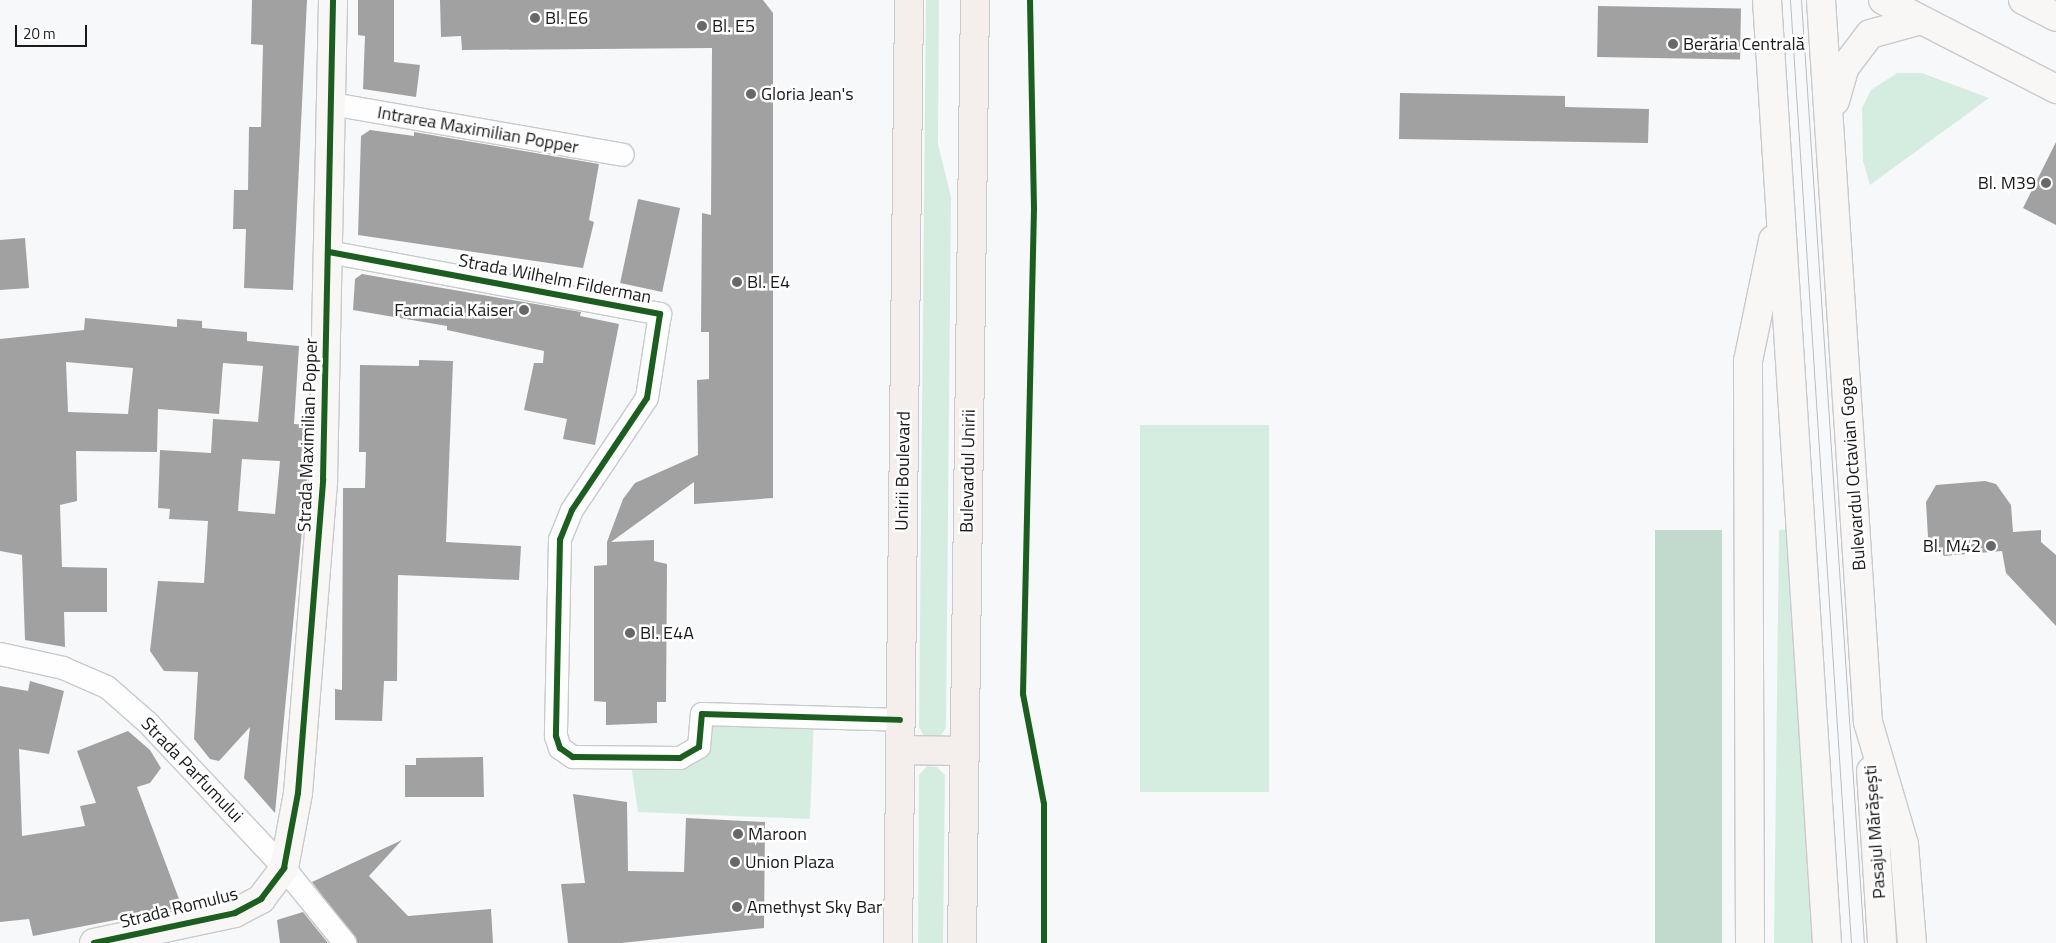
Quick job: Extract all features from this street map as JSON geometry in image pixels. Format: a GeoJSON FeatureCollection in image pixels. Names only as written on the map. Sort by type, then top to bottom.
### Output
{"type":"FeatureCollection","features":[{"type":"Feature","properties":{"kind":"main road","name":"Strada Maximilian Popper"},"geometry":{"type":"LineString","coordinates":[[284,868],[298,793],[320,527],[329,252],[333,0]]}},
{"type":"Feature","properties":{"kind":"main road","name":"Unirii Boulevard"},"geometry":{"type":"LineString","coordinates":[[898,943],[909,0]]}},
{"type":"Feature","properties":{"kind":"main road","name":"Bulevardul Unirii"},"geometry":{"type":"LineString","coordinates":[[962,943],[975,0]]}},
{"type":"Feature","properties":{"kind":"main road"},"geometry":{"type":"LineString","coordinates":[[1766,0],[1827,943]]}},
{"type":"Feature","properties":{"kind":"main road","name":"Bulevardul Octavian Goga"},"geometry":{"type":"LineString","coordinates":[[1821,0],[1831,122],[1868,722],[1904,844],[1912,943]]}},
{"type":"Feature","properties":{"kind":"main road"},"geometry":{"type":"LineString","coordinates":[[1883,0],[2056,89]]}},
{"type":"Feature","properties":{"kind":"main road"},"geometry":{"type":"LineString","coordinates":[[2023,0],[2056,17]]}},
{"type":"Feature","properties":{"kind":"main road"},"geometry":{"type":"LineString","coordinates":[[1831,122],[1840,82],[1855,49],[1886,27],[1921,20]]}},
{"type":"Feature","properties":{"kind":"main road"},"geometry":{"type":"LineString","coordinates":[[1750,943],[1748,361],[1749,339],[1780,212]]}},
{"type":"Feature","properties":{"kind":"main road","name":"Pasajul Mărășești"},"geometry":{"type":"LineString","coordinates":[[1868,722],[1882,943]]}},
{"type":"Feature","properties":{"kind":"main road"},"geometry":{"type":"LineString","coordinates":[[900,750],[964,751]]}},
{"type":"Feature","properties":{"kind":"main road","name":"Strada Romulus"},"geometry":{"type":"LineString","coordinates":[[94,943],[236,913],[261,899],[284,868]]}},
{"type":"Feature","properties":{"kind":"street","name":"Intrarea Maximilian Popper"},"geometry":{"type":"LineString","coordinates":[[332,104],[623,155]]}},
{"type":"Feature","properties":{"kind":"street","name":"Strada Wilhelm Filderman"},"geometry":{"type":"LineString","coordinates":[[329,252],[660,314],[647,398],[572,510],[560,540],[556,736],[560,748],[573,757],[680,758],[700,747],[702,714],[900,720]]}},
{"type":"Feature","properties":{"kind":"street","name":"Strada Parfumului"},"geometry":{"type":"LineString","coordinates":[[0,654],[70,670],[107,687],[148,723],[284,868],[345,943]]}},
{"type":"Feature","properties":{"kind":"green space"},"geometry":{"type":"Polygon","coordinates":[[[926,0],[939,0],[938,144],[951,197],[946,728],[939,738],[925,738],[919,727],[926,0]]]}},
{"type":"Feature","properties":{"kind":"green space"},"geometry":{"type":"Polygon","coordinates":[[[1897,73],[1922,73],[1989,98],[1870,185],[1863,161],[1862,108],[1871,90],[1897,73]]]}},
{"type":"Feature","properties":{"kind":"green space"},"geometry":{"type":"Polygon","coordinates":[[[1140,425],[1269,425],[1269,792],[1140,792],[1140,425]]]}},
{"type":"Feature","properties":{"kind":"green space"},"geometry":{"type":"Polygon","coordinates":[[[1790,529],[1817,943],[1774,943],[1779,530],[1790,529]]]}},
{"type":"Feature","properties":{"kind":"green space"},"geometry":{"type":"Polygon","coordinates":[[[1655,530],[1722,530],[1722,943],[1655,943],[1655,530]]]}},
{"type":"Feature","properties":{"kind":"green space"},"geometry":{"type":"Polygon","coordinates":[[[702,714],[814,717],[810,819],[638,812],[630,758],[680,758],[702,714]]]}},
{"type":"Feature","properties":{"kind":"green space"},"geometry":{"type":"Polygon","coordinates":[[[927,766],[937,767],[945,775],[943,943],[918,943],[919,775],[927,766]]]}},
{"type":"Feature","properties":{"kind":"building"},"geometry":{"type":"Polygon","coordinates":[[[252,0],[307,0],[293,290],[244,288],[246,229],[233,229],[234,190],[248,190],[249,127],[261,127],[263,45],[251,44],[252,0]]]}},
{"type":"Feature","properties":{"kind":"building"},"geometry":{"type":"Polygon","coordinates":[[[358,0],[394,0],[394,62],[420,65],[416,97],[363,89],[365,36],[358,35],[358,0]]]}},
{"type":"Feature","properties":{"kind":"building"},"geometry":{"type":"Polygon","coordinates":[[[440,0],[763,0],[773,13],[773,498],[694,504],[694,482],[611,542],[654,540],[654,561],[667,564],[666,702],[657,702],[657,723],[606,725],[606,702],[594,701],[594,566],[607,565],[607,542],[623,499],[635,483],[698,455],[697,380],[709,379],[709,332],[701,332],[702,213],[711,215],[712,48],[462,50],[461,36],[441,37],[440,0]]]}},
{"type":"Feature","properties":{"kind":"building"},"geometry":{"type":"Polygon","coordinates":[[[1598,6],[1741,8],[1740,59],[1597,57],[1598,6]]]}},
{"type":"Feature","properties":{"kind":"building"},"geometry":{"type":"Polygon","coordinates":[[[1400,93],[1565,96],[1565,107],[1649,109],[1648,143],[1399,139],[1400,93]]]}},
{"type":"Feature","properties":{"kind":"building"},"geometry":{"type":"Polygon","coordinates":[[[370,130],[414,136],[414,132],[599,164],[589,220],[594,222],[583,268],[358,235],[361,136],[370,130]]]}},
{"type":"Feature","properties":{"kind":"building","name":"Bl. M39"},"geometry":{"type":"Polygon","coordinates":[[[2056,142],[2056,225],[2023,208],[2056,142]]]}},
{"type":"Feature","properties":{"kind":"building"},"geometry":{"type":"Polygon","coordinates":[[[638,199],[680,208],[662,292],[620,283],[638,199]]]}},
{"type":"Feature","properties":{"kind":"building"},"geometry":{"type":"Polygon","coordinates":[[[25,238],[29,288],[0,290],[0,240],[25,238]]]}},
{"type":"Feature","properties":{"kind":"building"},"geometry":{"type":"Polygon","coordinates":[[[362,274],[581,312],[580,316],[619,324],[595,445],[563,439],[567,419],[524,410],[534,363],[543,363],[544,351],[447,330],[447,326],[353,310],[355,279],[362,274]]]}},
{"type":"Feature","properties":{"kind":"building"},"geometry":{"type":"Polygon","coordinates":[[[85,318],[177,327],[177,319],[202,321],[202,328],[247,332],[247,341],[299,346],[294,424],[308,425],[307,478],[275,813],[244,778],[250,727],[219,761],[210,759],[194,739],[198,672],[164,671],[150,651],[158,581],[204,583],[208,521],[169,519],[170,509],[158,508],[160,450],[211,453],[213,419],[258,422],[263,366],[223,363],[219,414],[158,409],[157,452],[76,451],[77,501],[60,505],[62,567],[107,568],[107,612],[64,612],[65,647],[25,640],[22,555],[0,551],[0,339],[84,330],[85,318]],[[66,362],[68,412],[128,414],[133,368],[66,362]],[[242,459],[238,511],[275,514],[280,461],[242,459]]]}},
{"type":"Feature","properties":{"kind":"building"},"geometry":{"type":"Polygon","coordinates":[[[419,360],[453,361],[446,542],[521,546],[519,580],[398,575],[397,681],[384,681],[382,721],[335,720],[335,689],[342,690],[343,488],[365,488],[366,452],[359,452],[360,365],[419,366],[419,360]]]}},
{"type":"Feature","properties":{"kind":"building","name":"Bl. M42"},"geometry":{"type":"Polygon","coordinates":[[[1985,481],[1996,484],[2011,505],[2013,532],[2041,530],[2041,542],[2056,555],[2056,626],[2006,573],[2002,551],[1944,556],[1928,537],[1926,502],[1936,485],[1985,481]]]}},
{"type":"Feature","properties":{"kind":"building"},"geometry":{"type":"Polygon","coordinates":[[[30,681],[64,691],[49,754],[19,749],[22,836],[85,826],[80,806],[96,803],[77,751],[128,731],[150,750],[161,768],[150,783],[137,787],[182,907],[33,936],[29,919],[0,922],[0,686],[28,691],[30,681]]]}},
{"type":"Feature","properties":{"kind":"building"},"geometry":{"type":"Polygon","coordinates":[[[483,757],[484,797],[405,797],[405,765],[416,765],[416,758],[483,757]]]}},
{"type":"Feature","properties":{"kind":"building","name":"Union Plaza"},"geometry":{"type":"Polygon","coordinates":[[[573,794],[627,802],[628,871],[684,872],[686,818],[765,822],[764,928],[621,943],[568,943],[561,884],[585,883],[573,794]]]}},
{"type":"Feature","properties":{"kind":"building"},"geometry":{"type":"Polygon","coordinates":[[[402,840],[369,876],[408,916],[491,909],[493,943],[358,943],[312,882],[402,840]]]}},
{"type":"Feature","properties":{"kind":"building"},"geometry":{"type":"Polygon","coordinates":[[[303,912],[328,943],[280,943],[277,920],[303,912]]]}},
{"type":"Feature","properties":{"kind":"tram line"},"geometry":{"type":"LineString","coordinates":[[1790,0],[1851,943]]}},
{"type":"Feature","properties":{"kind":"tram line"},"geometry":{"type":"LineString","coordinates":[[1801,0],[1864,943]]}},
{"type":"Feature","properties":{"kind":"cycle path"},"geometry":{"type":"LineString","coordinates":[[94,943],[235,913],[261,899],[284,868],[298,793],[323,479],[333,0]]}},
{"type":"Feature","properties":{"kind":"cycle path"},"geometry":{"type":"LineString","coordinates":[[1030,0],[1034,209],[1023,694],[1044,804],[1044,943]]}},
{"type":"Feature","properties":{"kind":"cycle path"},"geometry":{"type":"LineString","coordinates":[[329,252],[660,314],[647,398],[572,510],[560,540],[556,736],[560,748],[573,757],[680,758],[699,747],[702,714],[900,720]]}},
{"type":"Feature","properties":{"kind":"place","name":"Bl. E6"},"geometry":{"type":"Point","coordinates":[535,18]}},
{"type":"Feature","properties":{"kind":"place","name":"Bl. E5"},"geometry":{"type":"Point","coordinates":[702,26]}},
{"type":"Feature","properties":{"kind":"place","name":"Berăria Centrală"},"geometry":{"type":"Point","coordinates":[1673,44]}},
{"type":"Feature","properties":{"kind":"place","name":"Gloria Jean's"},"geometry":{"type":"Point","coordinates":[751,94]}},
{"type":"Feature","properties":{"kind":"place","name":"Bl. M39"},"geometry":{"type":"Point","coordinates":[2046,183]}},
{"type":"Feature","properties":{"kind":"place","name":"Bl. E4"},"geometry":{"type":"Point","coordinates":[737,282]}},
{"type":"Feature","properties":{"kind":"place","name":"Farmacia Kaiser"},"geometry":{"type":"Point","coordinates":[524,310]}},
{"type":"Feature","properties":{"kind":"place","name":"Bl. M42"},"geometry":{"type":"Point","coordinates":[1991,546]}},
{"type":"Feature","properties":{"kind":"place","name":"Bl. E4A"},"geometry":{"type":"Point","coordinates":[630,633]}},
{"type":"Feature","properties":{"kind":"place","name":"Maroon"},"geometry":{"type":"Point","coordinates":[738,834]}},
{"type":"Feature","properties":{"kind":"place","name":"Union Plaza"},"geometry":{"type":"Point","coordinates":[735,862]}},
{"type":"Feature","properties":{"kind":"place","name":"Amethyst Sky Bar"},"geometry":{"type":"Point","coordinates":[737,907]}}]}
